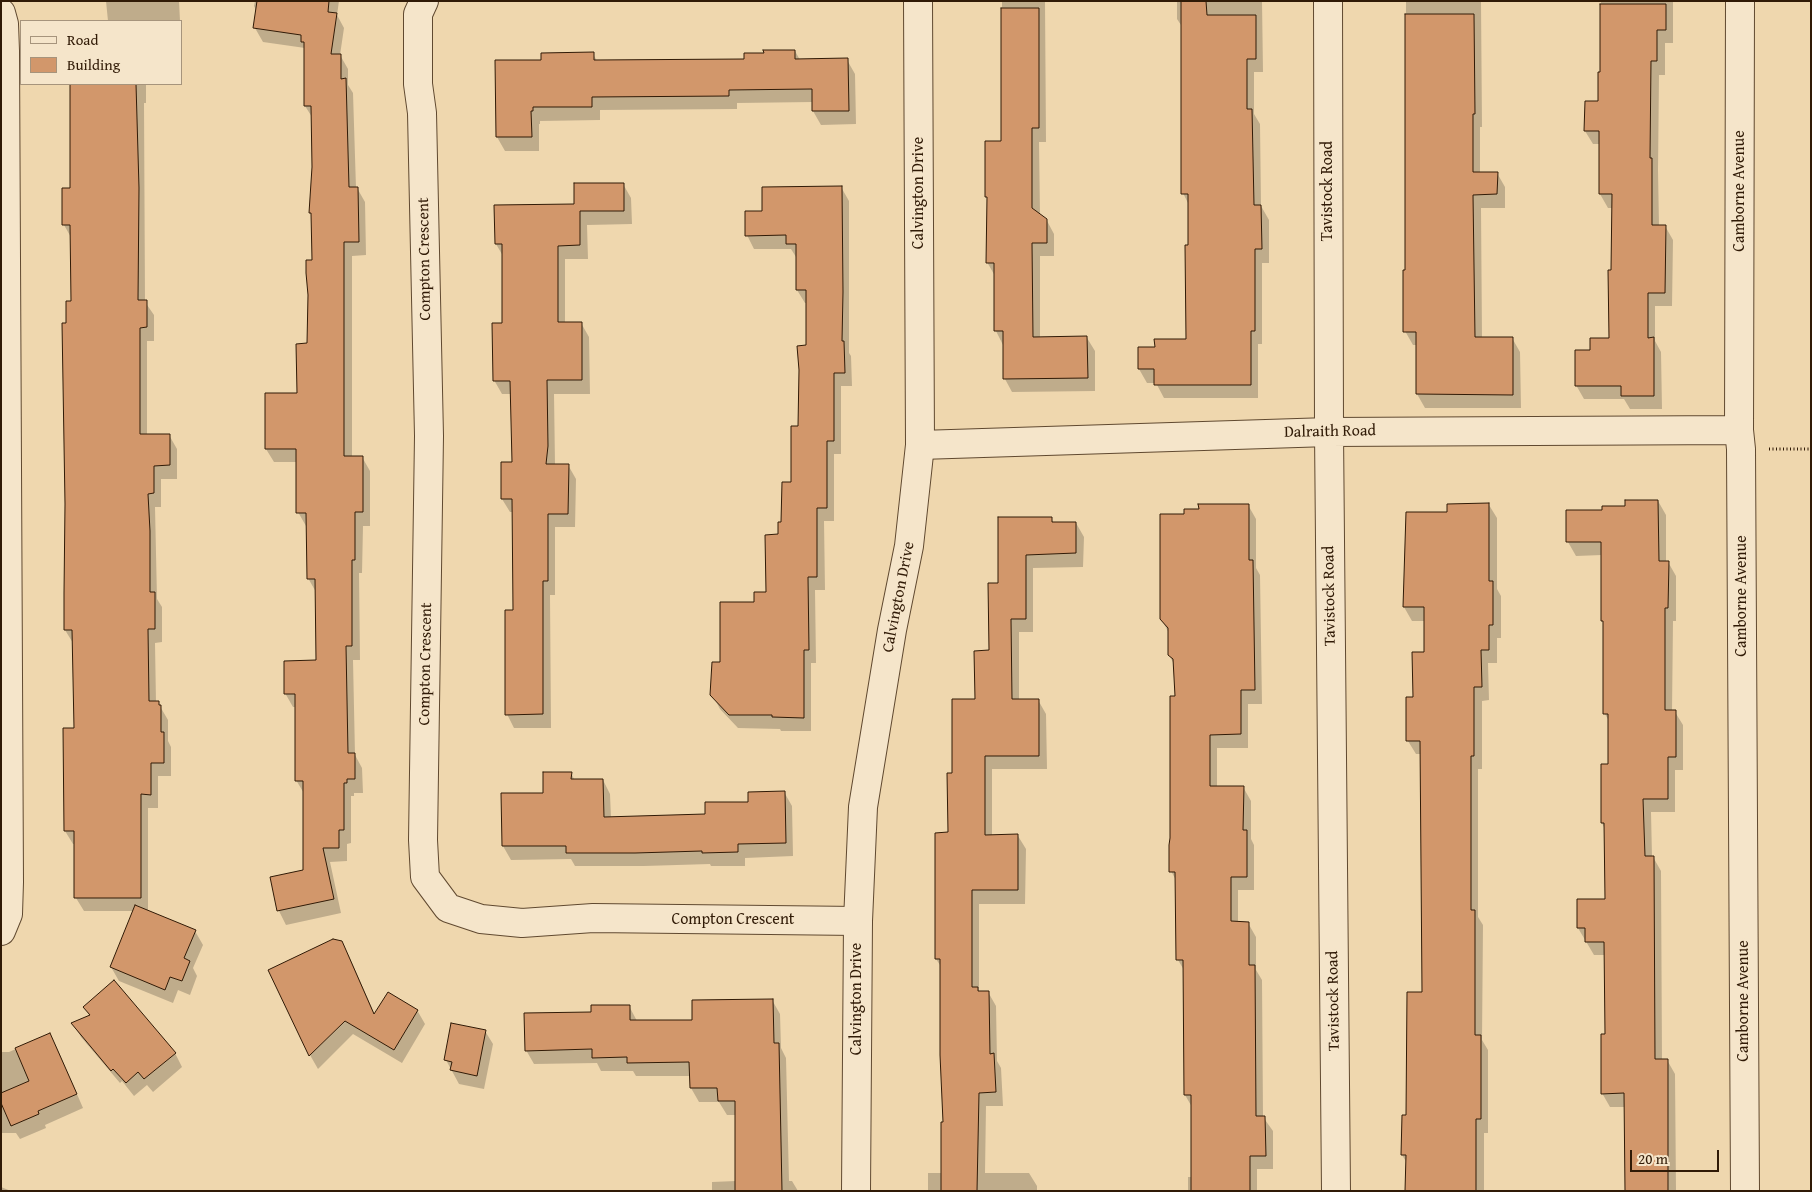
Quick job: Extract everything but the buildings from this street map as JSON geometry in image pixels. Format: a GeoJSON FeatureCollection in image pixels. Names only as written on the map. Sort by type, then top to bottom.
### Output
{"type":"FeatureCollection","features":[{"type":"Feature","properties":{"kind":"street","name":"Compton Crescent"},"geometry":{"type":"LineString","coordinates":[[424,1],[418,14],[418,84],[422,113],[429,436],[423,840],[425,877],[448,908],[481,919],[514,922],[593,918],[858,921]]}},
{"type":"Feature","properties":{"kind":"street","name":"Calvington Drive"},"geometry":{"type":"LineString","coordinates":[[856,1191],[858,921],[863,807],[892,630],[909,546],[920,445],[918,1]]}},
{"type":"Feature","properties":{"kind":"street","name":"Tavistock Road"},"geometry":{"type":"LineString","coordinates":[[1328,1],[1329,432],[1336,1191]]}},
{"type":"Feature","properties":{"kind":"street","name":"Camborne Avenue"},"geometry":{"type":"LineString","coordinates":[[1740,1],[1740,440],[1745,1191]]}},
{"type":"Feature","properties":{"kind":"street"},"geometry":{"type":"LineString","coordinates":[[1,13],[4,24],[9,882],[8,914],[1,931]]}},
{"type":"Feature","properties":{"kind":"street","name":"Dalraith Road"},"geometry":{"type":"LineString","coordinates":[[920,445],[1329,432],[1740,440]]}},
{"type":"Feature","properties":{"kind":"path"},"geometry":{"type":"LineString","coordinates":[[1740,440],[1811,449]]}}]}
